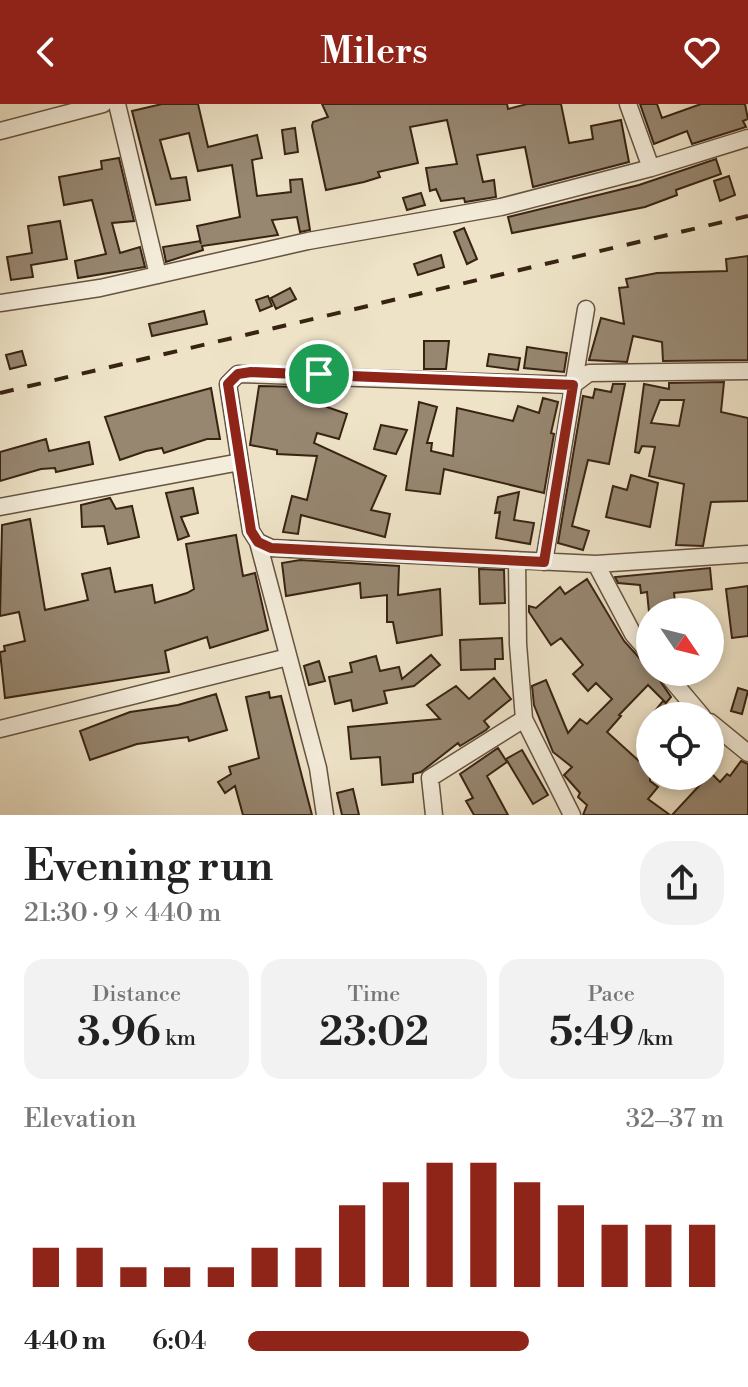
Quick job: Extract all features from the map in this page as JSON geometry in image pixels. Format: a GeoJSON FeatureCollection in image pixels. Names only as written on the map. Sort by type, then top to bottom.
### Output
{"type":"FeatureCollection","features":[{"type":"Feature","properties":{"kind":"street"},"geometry":{"type":"LineString","coordinates":[[0,131],[103,104]]}},
{"type":"Feature","properties":{"kind":"street"},"geometry":{"type":"LineString","coordinates":[[117,104],[158,275]]}},
{"type":"Feature","properties":{"kind":"street"},"geometry":{"type":"LineString","coordinates":[[628,104],[651,168]]}},
{"type":"Feature","properties":{"kind":"street"},"geometry":{"type":"LineString","coordinates":[[0,303],[100,288],[308,241],[501,207],[651,168],[748,138]]}},
{"type":"Feature","properties":{"kind":"street"},"geometry":{"type":"LineString","coordinates":[[544,562],[586,309]]}},
{"type":"Feature","properties":{"kind":"street"},"geometry":{"type":"LineString","coordinates":[[325,815],[318,768],[258,542],[251,531],[228,384],[238,374],[251,372],[573,385],[589,373],[748,371]]}},
{"type":"Feature","properties":{"kind":"street"},"geometry":{"type":"LineString","coordinates":[[0,507],[240,462]]}},
{"type":"Feature","properties":{"kind":"street"},"geometry":{"type":"LineString","coordinates":[[258,542],[271,548],[596,564],[748,554]]}},
{"type":"Feature","properties":{"kind":"street"},"geometry":{"type":"LineString","coordinates":[[517,560],[518,644],[524,719],[572,815]]}},
{"type":"Feature","properties":{"kind":"street"},"geometry":{"type":"LineString","coordinates":[[596,564],[636,638]]}},
{"type":"Feature","properties":{"kind":"street"},"geometry":{"type":"LineString","coordinates":[[0,729],[288,657]]}},
{"type":"Feature","properties":{"kind":"street"},"geometry":{"type":"LineString","coordinates":[[677,686],[690,702]]}},
{"type":"Feature","properties":{"kind":"street"},"geometry":{"type":"LineString","coordinates":[[434,815],[430,778],[524,719]]}},
{"type":"Feature","properties":{"kind":"street"},"geometry":{"type":"LineString","coordinates":[[724,733],[748,753]]}},
{"type":"Feature","properties":{"kind":"building"},"geometry":{"type":"Polygon","coordinates":[[[162,104],[198,104],[208,147],[257,135],[262,158],[252,160],[257,196],[291,192],[290,180],[302,179],[310,230],[300,232],[297,217],[272,220],[278,235],[202,246],[203,250],[166,262],[163,247],[200,241],[201,244],[197,226],[240,217],[232,165],[198,171],[189,133],[160,140],[171,179],[186,177],[190,200],[156,205],[132,111],[162,104]]]}},
{"type":"Feature","properties":{"kind":"building"},"geometry":{"type":"Polygon","coordinates":[[[322,104],[507,104],[508,109],[527,104],[561,104],[569,143],[593,139],[591,126],[621,120],[629,162],[533,187],[525,147],[477,155],[483,182],[494,180],[496,197],[465,202],[464,198],[441,201],[436,189],[430,191],[426,168],[457,164],[447,120],[410,127],[418,163],[378,172],[380,177],[364,182],[326,190],[312,126],[313,122],[328,117],[322,104]]]}},
{"type":"Feature","properties":{"kind":"building"},"geometry":{"type":"Polygon","coordinates":[[[640,104],[657,104],[662,118],[701,104],[745,104],[748,119],[743,121],[746,127],[692,144],[687,131],[654,144],[640,104]]]}},
{"type":"Feature","properties":{"kind":"building"},"geometry":{"type":"Polygon","coordinates":[[[295,128],[298,152],[285,154],[282,130],[295,128]]]}},
{"type":"Feature","properties":{"kind":"building"},"geometry":{"type":"Polygon","coordinates":[[[119,158],[134,221],[112,223],[120,253],[140,247],[145,267],[78,278],[75,261],[106,254],[92,200],[64,205],[59,177],[102,169],[101,161],[119,158]]]}},
{"type":"Feature","properties":{"kind":"building"},"geometry":{"type":"Polygon","coordinates":[[[716,159],[721,174],[676,190],[677,195],[645,207],[512,233],[508,217],[639,185],[716,159]]]}},
{"type":"Feature","properties":{"kind":"building"},"geometry":{"type":"Polygon","coordinates":[[[729,176],[735,195],[720,201],[714,181],[729,176]]]}},
{"type":"Feature","properties":{"kind":"building"},"geometry":{"type":"Polygon","coordinates":[[[421,193],[425,205],[407,210],[403,198],[421,193]]]}},
{"type":"Feature","properties":{"kind":"building"},"geometry":{"type":"Polygon","coordinates":[[[60,221],[67,259],[31,265],[33,277],[11,280],[7,257],[32,253],[28,226],[60,221]]]}},
{"type":"Feature","properties":{"kind":"building"},"geometry":{"type":"Polygon","coordinates":[[[464,228],[477,259],[467,264],[454,232],[464,228]]]}},
{"type":"Feature","properties":{"kind":"building"},"geometry":{"type":"Polygon","coordinates":[[[441,255],[444,267],[418,275],[414,264],[441,255]]]}},
{"type":"Feature","properties":{"kind":"building"},"geometry":{"type":"Polygon","coordinates":[[[748,256],[748,360],[663,361],[662,342],[633,336],[627,362],[589,360],[601,318],[624,324],[619,288],[628,287],[626,279],[657,273],[727,271],[726,259],[748,256]]]}},
{"type":"Feature","properties":{"kind":"building"},"geometry":{"type":"Polygon","coordinates":[[[290,288],[296,299],[276,309],[271,298],[290,288]]]}},
{"type":"Feature","properties":{"kind":"building"},"geometry":{"type":"Polygon","coordinates":[[[268,296],[272,306],[260,311],[256,300],[268,296]]]}},
{"type":"Feature","properties":{"kind":"building"},"geometry":{"type":"Polygon","coordinates":[[[204,311],[207,324],[152,336],[149,324],[204,311]]]}},
{"type":"Feature","properties":{"kind":"building"},"geometry":{"type":"Polygon","coordinates":[[[424,341],[449,341],[446,369],[424,369],[424,341]]]}},
{"type":"Feature","properties":{"kind":"building"},"geometry":{"type":"Polygon","coordinates":[[[527,347],[567,353],[564,372],[524,368],[527,347]]]}},
{"type":"Feature","properties":{"kind":"building"},"geometry":{"type":"Polygon","coordinates":[[[22,351],[26,365],[10,369],[6,355],[22,351]]]}},
{"type":"Feature","properties":{"kind":"building"},"geometry":{"type":"Polygon","coordinates":[[[489,354],[520,358],[518,370],[487,366],[489,354]]]}},
{"type":"Feature","properties":{"kind":"building"},"geometry":{"type":"Polygon","coordinates":[[[724,382],[721,412],[748,418],[748,501],[711,502],[703,546],[676,545],[684,484],[649,476],[655,447],[642,446],[639,453],[635,452],[644,384],[669,389],[669,383],[724,382]],[[660,400],[651,423],[679,426],[684,400],[660,400]]]}},
{"type":"Feature","properties":{"kind":"building"},"geometry":{"type":"Polygon","coordinates":[[[613,384],[625,384],[609,464],[588,460],[572,526],[589,531],[583,550],[558,543],[583,396],[593,398],[595,389],[611,392],[613,384]]]}},
{"type":"Feature","properties":{"kind":"building"},"geometry":{"type":"Polygon","coordinates":[[[259,386],[306,387],[325,395],[321,405],[347,414],[339,439],[317,433],[314,443],[386,476],[371,510],[390,514],[385,537],[301,515],[298,534],[283,532],[292,496],[307,500],[317,456],[277,454],[277,450],[250,445],[259,386]]]}},
{"type":"Feature","properties":{"kind":"building"},"geometry":{"type":"Polygon","coordinates":[[[211,388],[220,439],[207,439],[164,453],[162,448],[146,451],[120,460],[105,417],[211,388]]]}},
{"type":"Feature","properties":{"kind":"building"},"geometry":{"type":"Polygon","coordinates":[[[543,398],[558,402],[544,493],[444,469],[440,494],[406,490],[419,402],[437,407],[427,443],[432,443],[431,451],[453,456],[457,408],[513,421],[518,406],[539,413],[543,398]]]}},
{"type":"Feature","properties":{"kind":"building"},"geometry":{"type":"Polygon","coordinates":[[[381,425],[407,430],[396,454],[374,449],[381,425]]]}},
{"type":"Feature","properties":{"kind":"building"},"geometry":{"type":"Polygon","coordinates":[[[46,439],[49,451],[89,442],[93,464],[56,472],[55,468],[41,469],[0,481],[0,452],[46,439]]]}},
{"type":"Feature","properties":{"kind":"building"},"geometry":{"type":"Polygon","coordinates":[[[631,475],[658,483],[650,527],[606,517],[613,486],[627,490],[631,475]]]}},
{"type":"Feature","properties":{"kind":"building"},"geometry":{"type":"Polygon","coordinates":[[[193,488],[198,513],[181,517],[189,536],[178,540],[166,493],[193,488]]]}},
{"type":"Feature","properties":{"kind":"building"},"geometry":{"type":"Polygon","coordinates":[[[519,492],[514,520],[534,523],[530,544],[496,538],[500,512],[495,513],[498,497],[519,492]]]}},
{"type":"Feature","properties":{"kind":"building"},"geometry":{"type":"Polygon","coordinates":[[[110,498],[116,509],[132,506],[139,537],[108,544],[104,526],[82,527],[81,505],[110,498]]]}},
{"type":"Feature","properties":{"kind":"building"},"geometry":{"type":"Polygon","coordinates":[[[30,519],[45,610],[88,600],[82,574],[110,568],[115,592],[152,585],[155,603],[187,593],[194,589],[186,544],[236,535],[243,576],[255,573],[268,630],[210,648],[207,637],[165,651],[169,672],[5,698],[0,652],[5,651],[4,646],[25,641],[19,612],[0,616],[2,525],[30,519]]]}},
{"type":"Feature","properties":{"kind":"building"},"geometry":{"type":"Polygon","coordinates":[[[300,560],[399,566],[398,595],[440,589],[442,635],[397,643],[393,622],[387,622],[387,595],[361,598],[360,583],[286,596],[282,563],[300,560]]]}},
{"type":"Feature","properties":{"kind":"building"},"geometry":{"type":"Polygon","coordinates":[[[710,568],[712,589],[674,593],[675,598],[648,598],[647,592],[641,593],[640,585],[618,583],[615,577],[710,568]]]}},
{"type":"Feature","properties":{"kind":"building"},"geometry":{"type":"Polygon","coordinates":[[[479,569],[504,570],[505,603],[480,604],[479,569]]]}},
{"type":"Feature","properties":{"kind":"building"},"geometry":{"type":"Polygon","coordinates":[[[587,579],[624,641],[636,654],[636,686],[647,686],[607,732],[636,758],[636,790],[656,790],[648,799],[670,815],[583,815],[587,805],[564,775],[572,767],[553,752],[534,705],[532,686],[546,680],[568,733],[580,719],[587,724],[612,699],[596,683],[588,691],[573,674],[583,665],[561,638],[551,645],[529,612],[529,606],[536,608],[560,587],[565,594],[587,579]]]}},
{"type":"Feature","properties":{"kind":"building"},"geometry":{"type":"Polygon","coordinates":[[[748,586],[748,636],[732,638],[726,589],[748,586]]]}},
{"type":"Feature","properties":{"kind":"building"},"geometry":{"type":"Polygon","coordinates":[[[502,638],[503,659],[495,659],[495,669],[461,670],[460,640],[502,638]]]}},
{"type":"Feature","properties":{"kind":"building"},"geometry":{"type":"Polygon","coordinates":[[[431,655],[440,665],[414,686],[384,691],[387,703],[353,711],[351,700],[335,704],[329,677],[352,672],[350,663],[376,656],[380,671],[399,667],[402,679],[431,655]]]}},
{"type":"Feature","properties":{"kind":"building"},"geometry":{"type":"Polygon","coordinates":[[[319,661],[325,681],[309,685],[304,666],[319,661]]]}},
{"type":"Feature","properties":{"kind":"building"},"geometry":{"type":"Polygon","coordinates":[[[494,678],[511,699],[484,721],[489,727],[486,730],[460,746],[458,743],[421,772],[413,774],[413,782],[382,785],[380,757],[351,759],[348,727],[440,719],[427,705],[456,686],[469,699],[494,678]]]}},
{"type":"Feature","properties":{"kind":"building"},"geometry":{"type":"Polygon","coordinates":[[[649,686],[664,686],[671,697],[665,702],[649,686]]]}},
{"type":"Feature","properties":{"kind":"building"},"geometry":{"type":"Polygon","coordinates":[[[738,688],[748,691],[742,714],[731,711],[738,688]]]}},
{"type":"Feature","properties":{"kind":"building"},"geometry":{"type":"Polygon","coordinates":[[[269,692],[270,698],[281,696],[312,815],[243,815],[235,786],[225,793],[218,782],[231,774],[229,767],[259,758],[246,697],[269,692]]]}},
{"type":"Feature","properties":{"kind":"building"},"geometry":{"type":"Polygon","coordinates":[[[216,694],[227,730],[189,741],[188,737],[137,744],[90,760],[80,731],[130,712],[178,705],[216,694]]]}},
{"type":"Feature","properties":{"kind":"building"},"geometry":{"type":"Polygon","coordinates":[[[498,748],[507,762],[487,776],[508,815],[474,815],[466,801],[473,798],[460,774],[498,748]]]}},
{"type":"Feature","properties":{"kind":"building"},"geometry":{"type":"Polygon","coordinates":[[[522,750],[548,795],[533,804],[506,759],[522,750]]]}},
{"type":"Feature","properties":{"kind":"building"},"geometry":{"type":"Polygon","coordinates":[[[741,761],[748,764],[748,815],[672,815],[695,790],[724,790],[724,777],[727,774],[730,776],[741,761]]]}},
{"type":"Feature","properties":{"kind":"building"},"geometry":{"type":"Polygon","coordinates":[[[353,789],[359,815],[342,815],[337,793],[353,789]]]}},
{"type":"Feature","properties":{"kind":"railway"},"geometry":{"type":"LineString","coordinates":[[0,393],[748,216]]}},
{"type":"Feature","properties":{"kind":"route"},"geometry":{"type":"LineString","coordinates":[[251,372],[319,374],[573,385],[544,562],[271,548],[258,542],[251,531],[228,384],[238,374],[251,372]]}}]}
